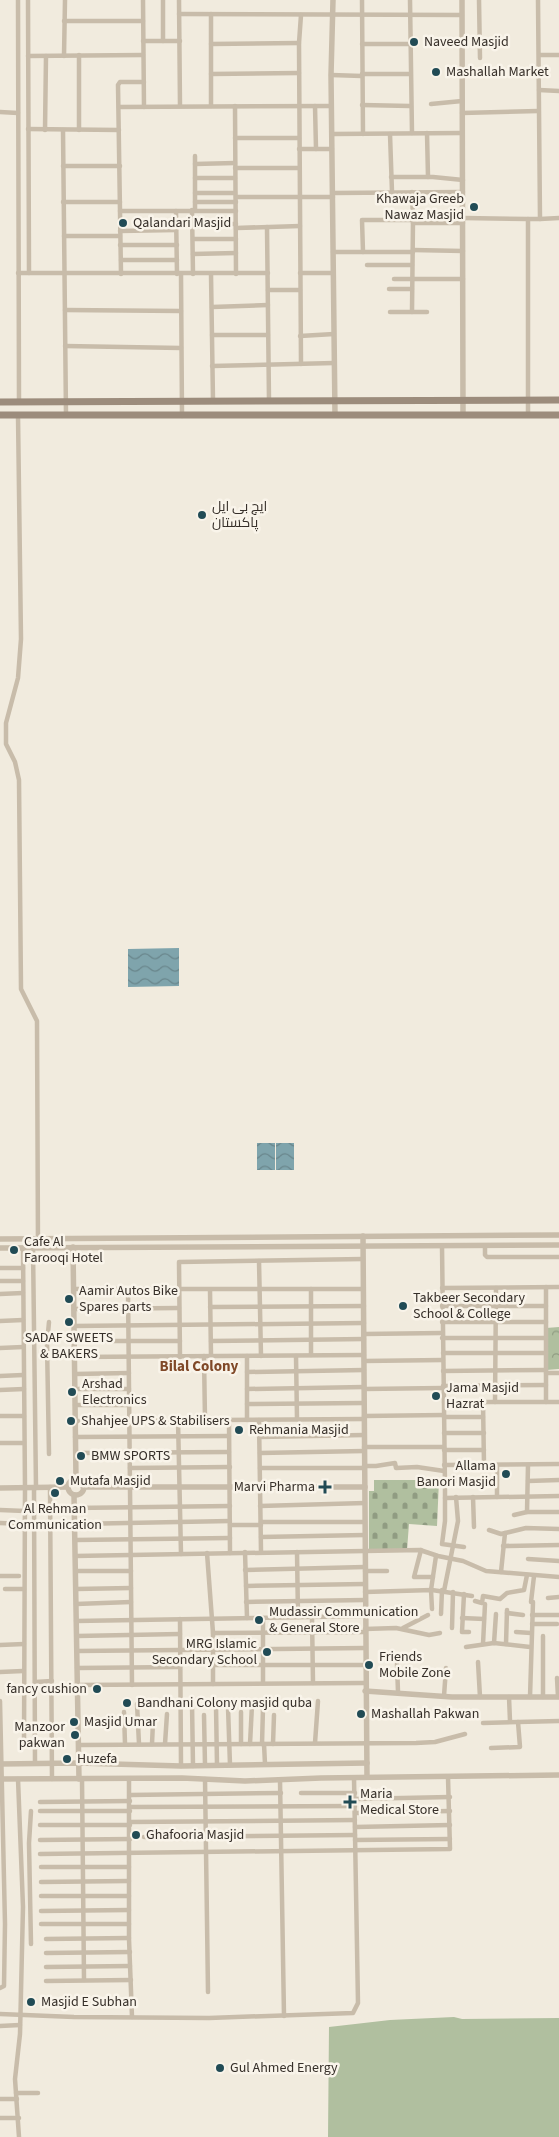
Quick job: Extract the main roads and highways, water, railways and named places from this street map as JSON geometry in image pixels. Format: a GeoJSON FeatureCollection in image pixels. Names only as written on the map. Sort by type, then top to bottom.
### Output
{"type":"FeatureCollection","features":[{"type":"Feature","properties":{"kind":"main road"},"geometry":{"type":"LineString","coordinates":[[0,402],[559,400]]}},
{"type":"Feature","properties":{"kind":"main road"},"geometry":{"type":"LineString","coordinates":[[0,415],[559,415]]}},
{"type":"Feature","properties":{"kind":"water"},"geometry":{"type":"Polygon","coordinates":[[[179,948],[179,986],[128,987],[128,949],[179,948]]]}},
{"type":"Feature","properties":{"kind":"water"},"geometry":{"type":"Polygon","coordinates":[[[257,1143],[275,1143],[275,1170],[257,1170],[257,1143]]]}},
{"type":"Feature","properties":{"kind":"water"},"geometry":{"type":"Polygon","coordinates":[[[276,1143],[294,1143],[294,1170],[276,1170],[276,1143]]]}},
{"type":"Feature","properties":{"kind":"place","name":"Naveed Masjid"},"geometry":{"type":"Point","coordinates":[414,42]}},
{"type":"Feature","properties":{"kind":"place","name":"Mashallah Market"},"geometry":{"type":"Point","coordinates":[436,72]}},
{"type":"Feature","properties":{"kind":"place","name":"Khawaja Greeb Nawaz Masjid"},"geometry":{"type":"Point","coordinates":[474,207]}},
{"type":"Feature","properties":{"kind":"place","name":"Qalandari Masjid"},"geometry":{"type":"Point","coordinates":[123,223]}},
{"type":"Feature","properties":{"kind":"place","name":"ایچ بی ایل پاکستان"},"geometry":{"type":"Point","coordinates":[202,515]}},
{"type":"Feature","properties":{"kind":"place","name":"Cafe Al Farooqi Hotel"},"geometry":{"type":"Point","coordinates":[14,1250]}},
{"type":"Feature","properties":{"kind":"place","name":"Aamir Autos Bike Spares parts"},"geometry":{"type":"Point","coordinates":[69,1299]}},
{"type":"Feature","properties":{"kind":"place","name":"Takbeer Secondary School & College"},"geometry":{"type":"Point","coordinates":[403,1306]}},
{"type":"Feature","properties":{"kind":"place","name":"SADAF SWEETS & BAKERS"},"geometry":{"type":"Point","coordinates":[69,1322]}},
{"type":"Feature","properties":{"kind":"place","name":"Arshad Electronics"},"geometry":{"type":"Point","coordinates":[72,1392]}},
{"type":"Feature","properties":{"kind":"place","name":"Jama Masjid Hazrat"},"geometry":{"type":"Point","coordinates":[436,1396]}},
{"type":"Feature","properties":{"kind":"place","name":"Shahjee UPS & Stabilisers"},"geometry":{"type":"Point","coordinates":[71,1421]}},
{"type":"Feature","properties":{"kind":"place","name":"Rehmania Masjid"},"geometry":{"type":"Point","coordinates":[239,1430]}},
{"type":"Feature","properties":{"kind":"place","name":"BMW SPORTS"},"geometry":{"type":"Point","coordinates":[81,1456]}},
{"type":"Feature","properties":{"kind":"place","name":"Allama Banori Masjid"},"geometry":{"type":"Point","coordinates":[506,1474]}},
{"type":"Feature","properties":{"kind":"place","name":"Mutafa Masjid"},"geometry":{"type":"Point","coordinates":[60,1481]}},
{"type":"Feature","properties":{"kind":"place","name":"Marvi Pharma"},"geometry":{"type":"Point","coordinates":[325,1487]}},
{"type":"Feature","properties":{"kind":"place","name":"Al Rehman Communication"},"geometry":{"type":"Point","coordinates":[55,1493]}},
{"type":"Feature","properties":{"kind":"place","name":"Mudassir Communication & General Store"},"geometry":{"type":"Point","coordinates":[259,1620]}},
{"type":"Feature","properties":{"kind":"place","name":"MRG Islamic Secondary School"},"geometry":{"type":"Point","coordinates":[267,1652]}},
{"type":"Feature","properties":{"kind":"place","name":"Friends Mobile Zone"},"geometry":{"type":"Point","coordinates":[369,1665]}},
{"type":"Feature","properties":{"kind":"place","name":"fancy cushion"},"geometry":{"type":"Point","coordinates":[97,1689]}},
{"type":"Feature","properties":{"kind":"place","name":"Bandhani Colony masjid quba"},"geometry":{"type":"Point","coordinates":[127,1703]}},
{"type":"Feature","properties":{"kind":"place","name":"Mashallah Pakwan"},"geometry":{"type":"Point","coordinates":[361,1714]}},
{"type":"Feature","properties":{"kind":"place","name":"Masjid Umar"},"geometry":{"type":"Point","coordinates":[74,1722]}},
{"type":"Feature","properties":{"kind":"place","name":"Manzoor pakwan"},"geometry":{"type":"Point","coordinates":[75,1735]}},
{"type":"Feature","properties":{"kind":"place","name":"Huzefa"},"geometry":{"type":"Point","coordinates":[67,1759]}},
{"type":"Feature","properties":{"kind":"place","name":"Maria Medical Store"},"geometry":{"type":"Point","coordinates":[350,1802]}},
{"type":"Feature","properties":{"kind":"place","name":"Ghafooria Masjid"},"geometry":{"type":"Point","coordinates":[136,1835]}},
{"type":"Feature","properties":{"kind":"place","name":"Masjid E Subhan"},"geometry":{"type":"Point","coordinates":[31,2002]}},
{"type":"Feature","properties":{"kind":"place","name":"Gul Ahmed Energy"},"geometry":{"type":"Point","coordinates":[220,2068]}},
{"type":"Feature","properties":{"kind":"district","name":"Bilal Colony"},"geometry":{"type":"Point","coordinates":[199,1366]}}]}
